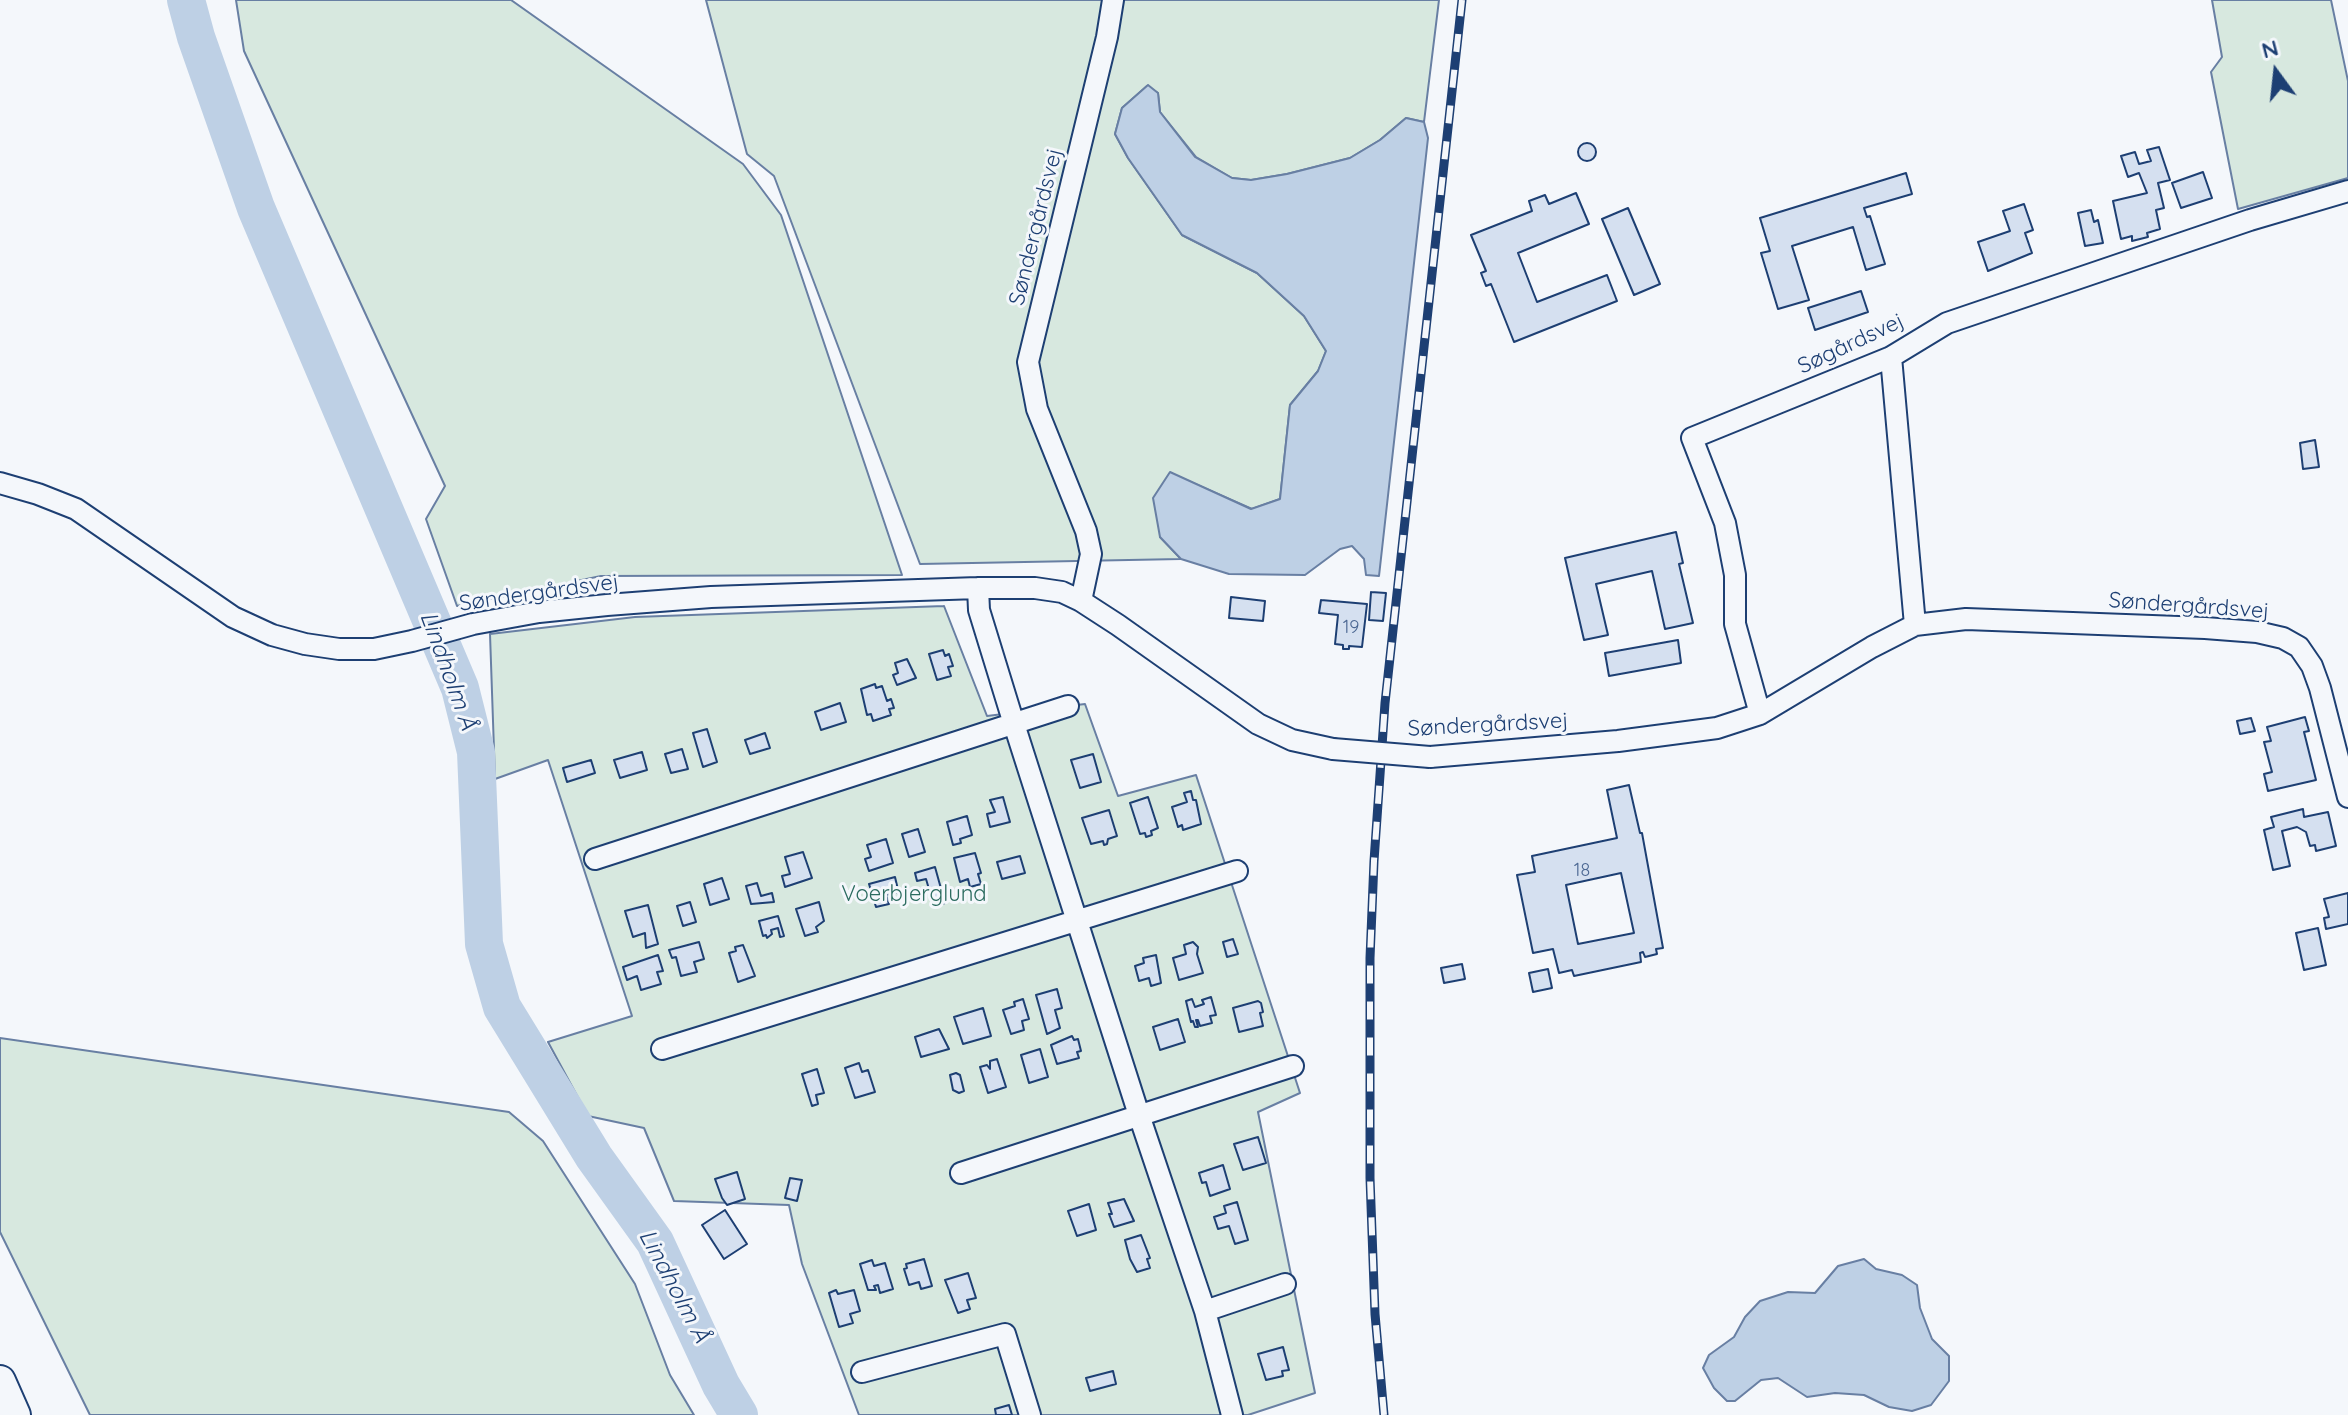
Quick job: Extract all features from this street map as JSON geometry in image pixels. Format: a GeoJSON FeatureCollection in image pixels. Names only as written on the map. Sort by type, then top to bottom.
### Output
{"type":"FeatureCollection","features":[{"type":"Feature","properties":{"kind":"main road"},"geometry":{"type":"LineString","coordinates":[[0,1381],[15,1415]]}},
{"type":"Feature","properties":{"kind":"street","name":"Søndergårdsvej"},"geometry":{"type":"LineString","coordinates":[[1081,601],[1091,554],[1086,531],[1037,409],[1028,362],[1107,37],[1113,0]]}},
{"type":"Feature","properties":{"kind":"street","name":"Søgårdsvej"},"geometry":{"type":"LineString","coordinates":[[1760,714],[1735,624],[1735,575],[1725,523],[1692,438],[1891,357],[1947,323],[2250,220],[2348,191]]}},
{"type":"Feature","properties":{"kind":"street"},"geometry":{"type":"LineString","coordinates":[[1891,357],[1915,625]]}},
{"type":"Feature","properties":{"kind":"street","name":"Søndergårdsvej"},"geometry":{"type":"LineString","coordinates":[[0,483],[76,509],[233,617],[272,635],[305,644],[339,649],[374,649],[473,624],[539,612],[696,598],[1035,588],[1062,592],[1081,601],[1258,724],[1292,740],[1333,749],[1430,757],[1646,738],[1717,728],[1760,714],[1915,625],[1966,619],[2257,632],[2283,638],[2299,647],[2312,666],[2348,797]]}},
{"type":"Feature","properties":{"kind":"street"},"geometry":{"type":"LineString","coordinates":[[978,588],[979,610],[1014,724],[1205,1311],[1232,1415]]}},
{"type":"Feature","properties":{"kind":"street"},"geometry":{"type":"LineString","coordinates":[[595,859],[1068,706]]}},
{"type":"Feature","properties":{"kind":"street"},"geometry":{"type":"LineString","coordinates":[[662,1049],[1237,871]]}},
{"type":"Feature","properties":{"kind":"street"},"geometry":{"type":"LineString","coordinates":[[961,1173],[1293,1066]]}},
{"type":"Feature","properties":{"kind":"street"},"geometry":{"type":"LineString","coordinates":[[1205,1311],[1285,1284]]}},
{"type":"Feature","properties":{"kind":"street"},"geometry":{"type":"LineString","coordinates":[[862,1372],[1005,1334],[1030,1415]]}},
{"type":"Feature","properties":{"kind":"green space"},"geometry":{"type":"Polygon","coordinates":[[[236,0],[511,0],[743,164],[781,215],[902,575],[601,576],[457,606],[426,519],[445,486],[244,51],[236,0]]]}},
{"type":"Feature","properties":{"kind":"green space"},"geometry":{"type":"Polygon","coordinates":[[[706,0],[1439,0],[1424,122],[1406,118],[1380,140],[1350,158],[1287,174],[1251,180],[1232,178],[1196,157],[1160,112],[1158,93],[1147,86],[1122,108],[1115,134],[1128,158],[1182,235],[1257,273],[1304,316],[1326,351],[1318,371],[1290,405],[1280,499],[1252,509],[1170,473],[1160,537],[1181,559],[920,564],[774,176],[747,154],[706,0]]]}},
{"type":"Feature","properties":{"kind":"green space"},"geometry":{"type":"Polygon","coordinates":[[[2212,0],[2331,0],[2348,81],[2348,178],[2238,209],[2211,72],[2222,57],[2212,0]]]}},
{"type":"Feature","properties":{"kind":"green space","name":"Voerbjerglund"},"geometry":{"type":"Polygon","coordinates":[[[944,606],[987,716],[1085,704],[1118,796],[1196,775],[1300,1093],[1258,1112],[1315,1393],[1248,1415],[859,1415],[802,1264],[789,1205],[674,1201],[644,1128],[588,1116],[548,1042],[632,1016],[548,760],[495,779],[490,634],[635,617],[944,606]]]}},
{"type":"Feature","properties":{"kind":"green space"},"geometry":{"type":"Polygon","coordinates":[[[0,1038],[509,1112],[543,1141],[635,1284],[670,1375],[694,1415],[90,1415],[0,1232],[0,1038]]]}},
{"type":"Feature","properties":{"kind":"water"},"geometry":{"type":"Polygon","coordinates":[[[1148,85],[1158,93],[1160,112],[1195,157],[1232,178],[1251,180],[1287,174],[1350,158],[1380,140],[1406,118],[1424,122],[1428,138],[1379,576],[1366,575],[1364,559],[1352,546],[1340,549],[1305,575],[1229,574],[1181,559],[1160,537],[1153,498],[1170,472],[1251,509],[1280,499],[1290,405],[1318,371],[1326,351],[1304,316],[1257,273],[1182,235],[1128,158],[1115,134],[1122,108],[1148,85]]]}},
{"type":"Feature","properties":{"kind":"water"},"geometry":{"type":"Polygon","coordinates":[[[1864,1259],[1876,1269],[1902,1275],[1917,1285],[1920,1308],[1932,1339],[1949,1356],[1949,1381],[1931,1405],[1912,1411],[1889,1407],[1864,1395],[1835,1393],[1807,1397],[1778,1378],[1761,1380],[1735,1401],[1727,1401],[1714,1388],[1703,1368],[1709,1355],[1734,1337],[1745,1317],[1760,1301],[1788,1292],[1815,1293],[1838,1266],[1864,1259]]]}},
{"type":"Feature","properties":{"kind":"building"},"geometry":{"type":"Polygon","coordinates":[[[1587,143],[1596,152],[1587,161],[1578,152],[1587,143]]]}},
{"type":"Feature","properties":{"kind":"building"},"geometry":{"type":"Polygon","coordinates":[[[2159,147],[2170,180],[2158,183],[2164,208],[2156,210],[2160,229],[2147,233],[2148,237],[2132,241],[2132,236],[2121,239],[2113,201],[2147,193],[2139,173],[2128,177],[2121,156],[2135,152],[2139,164],[2151,161],[2147,150],[2159,147]]]}},
{"type":"Feature","properties":{"kind":"building"},"geometry":{"type":"Polygon","coordinates":[[[2203,172],[2212,198],[2181,208],[2172,183],[2203,172]]]}},
{"type":"Feature","properties":{"kind":"building"},"geometry":{"type":"Polygon","coordinates":[[[1906,173],[1912,194],[1864,208],[1867,217],[1870,216],[1885,264],[1866,270],[1853,227],[1792,246],[1809,300],[1778,309],[1761,253],[1770,251],[1760,218],[1906,173]]]}},
{"type":"Feature","properties":{"kind":"building"},"geometry":{"type":"Polygon","coordinates":[[[1576,193],[1589,224],[1518,253],[1537,302],[1607,275],[1617,301],[1514,342],[1491,284],[1486,286],[1481,273],[1486,271],[1471,235],[1532,211],[1529,201],[1545,195],[1549,204],[1576,193]]]}},
{"type":"Feature","properties":{"kind":"building"},"geometry":{"type":"Polygon","coordinates":[[[2024,204],[2033,230],[2025,233],[2032,253],[1988,271],[1978,242],[2010,231],[2003,211],[2024,204]]]}},
{"type":"Feature","properties":{"kind":"building"},"geometry":{"type":"Polygon","coordinates":[[[1628,208],[1660,284],[1634,295],[1602,219],[1628,208]]]}},
{"type":"Feature","properties":{"kind":"building"},"geometry":{"type":"Polygon","coordinates":[[[2091,210],[2094,222],[2098,220],[2103,243],[2085,246],[2078,213],[2091,210]]]}},
{"type":"Feature","properties":{"kind":"building"},"geometry":{"type":"Polygon","coordinates":[[[1861,291],[1868,312],[1815,330],[1808,308],[1861,291]]]}},
{"type":"Feature","properties":{"kind":"building"},"geometry":{"type":"Polygon","coordinates":[[[2315,440],[2319,467],[2303,469],[2300,443],[2315,440]]]}},
{"type":"Feature","properties":{"kind":"building"},"geometry":{"type":"Polygon","coordinates":[[[1676,532],[1683,563],[1679,564],[1693,623],[1665,629],[1652,571],[1596,584],[1608,635],[1584,640],[1565,558],[1676,532]]]}},
{"type":"Feature","properties":{"kind":"building"},"geometry":{"type":"Polygon","coordinates":[[[1371,592],[1386,593],[1383,621],[1369,620],[1371,592]]]}},
{"type":"Feature","properties":{"kind":"building"},"geometry":{"type":"Polygon","coordinates":[[[1231,597],[1265,601],[1263,621],[1229,618],[1231,597]]]}},
{"type":"Feature","properties":{"kind":"building"},"geometry":{"type":"Polygon","coordinates":[[[1321,600],[1367,604],[1362,647],[1343,649],[1343,645],[1335,644],[1338,615],[1319,613],[1321,600]]]}},
{"type":"Feature","properties":{"kind":"building"},"geometry":{"type":"Polygon","coordinates":[[[1678,640],[1681,663],[1609,676],[1605,653],[1678,640]]]}},
{"type":"Feature","properties":{"kind":"building"},"geometry":{"type":"Polygon","coordinates":[[[943,650],[945,656],[949,654],[953,666],[948,667],[951,676],[937,680],[929,654],[943,650]]]}},
{"type":"Feature","properties":{"kind":"building"},"geometry":{"type":"Polygon","coordinates":[[[907,659],[916,678],[897,685],[893,675],[898,673],[895,663],[907,659]]]}},
{"type":"Feature","properties":{"kind":"building"},"geometry":{"type":"Polygon","coordinates":[[[875,684],[876,688],[882,686],[887,701],[891,699],[894,708],[889,709],[891,715],[873,721],[871,714],[867,715],[861,689],[875,684]]]}},
{"type":"Feature","properties":{"kind":"building"},"geometry":{"type":"Polygon","coordinates":[[[840,703],[846,722],[821,730],[815,712],[840,703]]]}},
{"type":"Feature","properties":{"kind":"building"},"geometry":{"type":"Polygon","coordinates":[[[2305,717],[2309,731],[2304,732],[2316,780],[2268,791],[2264,774],[2272,772],[2264,742],[2271,741],[2267,727],[2305,717]]]}},
{"type":"Feature","properties":{"kind":"building"},"geometry":{"type":"Polygon","coordinates":[[[2251,718],[2255,731],[2240,734],[2237,721],[2251,718]]]}},
{"type":"Feature","properties":{"kind":"building"},"geometry":{"type":"Polygon","coordinates":[[[707,729],[717,762],[703,767],[693,733],[707,729]]]}},
{"type":"Feature","properties":{"kind":"building"},"geometry":{"type":"Polygon","coordinates":[[[765,733],[770,748],[750,754],[745,740],[765,733]]]}},
{"type":"Feature","properties":{"kind":"building"},"geometry":{"type":"Polygon","coordinates":[[[682,749],[688,769],[671,773],[665,754],[682,749]]]}},
{"type":"Feature","properties":{"kind":"building"},"geometry":{"type":"Polygon","coordinates":[[[642,752],[647,770],[620,778],[614,760],[642,752]]]}},
{"type":"Feature","properties":{"kind":"building"},"geometry":{"type":"Polygon","coordinates":[[[1093,754],[1101,782],[1080,788],[1071,760],[1093,754]]]}},
{"type":"Feature","properties":{"kind":"building"},"geometry":{"type":"Polygon","coordinates":[[[591,760],[595,773],[567,782],[563,768],[591,760]]]}},
{"type":"Feature","properties":{"kind":"building"},"geometry":{"type":"Polygon","coordinates":[[[1629,785],[1642,833],[1663,948],[1656,949],[1657,954],[1645,957],[1643,952],[1640,953],[1641,962],[1574,976],[1572,970],[1559,973],[1553,949],[1533,953],[1517,875],[1535,872],[1532,856],[1617,838],[1607,790],[1629,785]],[[1621,873],[1566,885],[1578,944],[1634,933],[1621,873]]]}},
{"type":"Feature","properties":{"kind":"building"},"geometry":{"type":"Polygon","coordinates":[[[1191,791],[1201,824],[1183,830],[1182,825],[1178,827],[1172,807],[1187,802],[1184,793],[1191,791]]]}},
{"type":"Feature","properties":{"kind":"building"},"geometry":{"type":"Polygon","coordinates":[[[1003,797],[1010,822],[990,827],[987,814],[995,812],[990,800],[1003,797]]]}},
{"type":"Feature","properties":{"kind":"building"},"geometry":{"type":"Polygon","coordinates":[[[1148,797],[1158,828],[1146,837],[1145,833],[1140,834],[1130,803],[1148,797]]]}},
{"type":"Feature","properties":{"kind":"building"},"geometry":{"type":"Polygon","coordinates":[[[2303,809],[2304,817],[2328,812],[2336,846],[2316,851],[2315,845],[2310,846],[2306,832],[2297,827],[2282,831],[2290,866],[2273,870],[2264,830],[2274,827],[2271,817],[2303,809]]]}},
{"type":"Feature","properties":{"kind":"building"},"geometry":{"type":"Polygon","coordinates":[[[1109,810],[1117,836],[1108,839],[1104,845],[1103,841],[1091,844],[1082,818],[1109,810]]]}},
{"type":"Feature","properties":{"kind":"building"},"geometry":{"type":"Polygon","coordinates":[[[967,816],[972,835],[953,845],[947,822],[967,816]]]}},
{"type":"Feature","properties":{"kind":"building"},"geometry":{"type":"Polygon","coordinates":[[[918,829],[925,852],[909,857],[902,834],[918,829]]]}},
{"type":"Feature","properties":{"kind":"building"},"geometry":{"type":"Polygon","coordinates":[[[886,839],[893,863],[869,871],[865,859],[871,857],[867,845],[886,839]]]}},
{"type":"Feature","properties":{"kind":"building"},"geometry":{"type":"Polygon","coordinates":[[[803,852],[812,878],[785,887],[782,876],[790,874],[785,857],[803,852]]]}},
{"type":"Feature","properties":{"kind":"building"},"geometry":{"type":"Polygon","coordinates":[[[975,853],[981,884],[970,887],[968,879],[960,882],[954,858],[975,853]]]}},
{"type":"Feature","properties":{"kind":"building"},"geometry":{"type":"Polygon","coordinates":[[[1020,856],[1025,873],[1002,879],[997,862],[1020,856]]]}},
{"type":"Feature","properties":{"kind":"building"},"geometry":{"type":"Polygon","coordinates":[[[935,867],[945,903],[934,906],[926,879],[917,881],[915,873],[935,867]]]}},
{"type":"Feature","properties":{"kind":"building"},"geometry":{"type":"Polygon","coordinates":[[[895,877],[899,894],[886,895],[889,904],[876,907],[869,884],[895,877]]]}},
{"type":"Feature","properties":{"kind":"building"},"geometry":{"type":"Polygon","coordinates":[[[722,878],[729,899],[710,905],[704,884],[722,878]]]}},
{"type":"Feature","properties":{"kind":"building"},"geometry":{"type":"Polygon","coordinates":[[[757,883],[761,896],[772,893],[774,902],[751,904],[746,886],[757,883]]]}},
{"type":"Feature","properties":{"kind":"building"},"geometry":{"type":"Polygon","coordinates":[[[2348,893],[2348,924],[2326,929],[2324,918],[2329,917],[2324,899],[2348,893]]]}},
{"type":"Feature","properties":{"kind":"building"},"geometry":{"type":"Polygon","coordinates":[[[690,902],[696,922],[683,926],[677,906],[690,902]]]}},
{"type":"Feature","properties":{"kind":"building"},"geometry":{"type":"Polygon","coordinates":[[[819,902],[824,921],[816,927],[818,932],[805,936],[796,909],[819,902]]]}},
{"type":"Feature","properties":{"kind":"building"},"geometry":{"type":"Polygon","coordinates":[[[648,905],[658,944],[646,948],[645,933],[633,937],[625,911],[648,905]]]}},
{"type":"Feature","properties":{"kind":"building"},"geometry":{"type":"Polygon","coordinates":[[[778,916],[784,936],[780,937],[778,928],[771,930],[772,934],[767,938],[763,936],[759,921],[778,916]]]}},
{"type":"Feature","properties":{"kind":"building"},"geometry":{"type":"Polygon","coordinates":[[[2318,928],[2326,965],[2304,970],[2296,933],[2318,928]]]}},
{"type":"Feature","properties":{"kind":"building"},"geometry":{"type":"Polygon","coordinates":[[[1233,939],[1238,954],[1227,957],[1223,942],[1233,939]]]}},
{"type":"Feature","properties":{"kind":"building"},"geometry":{"type":"Polygon","coordinates":[[[699,942],[704,959],[694,962],[697,972],[681,976],[676,957],[672,958],[669,950],[699,942]]]}},
{"type":"Feature","properties":{"kind":"building"},"geometry":{"type":"Polygon","coordinates":[[[1193,942],[1198,947],[1203,973],[1179,980],[1173,958],[1186,954],[1184,945],[1193,942]]]}},
{"type":"Feature","properties":{"kind":"building"},"geometry":{"type":"Polygon","coordinates":[[[743,945],[755,976],[738,982],[729,953],[743,945]]]}},
{"type":"Feature","properties":{"kind":"building"},"geometry":{"type":"Polygon","coordinates":[[[658,955],[663,971],[657,972],[661,984],[641,990],[637,976],[627,980],[623,967],[658,955]]]}},
{"type":"Feature","properties":{"kind":"building"},"geometry":{"type":"Polygon","coordinates":[[[1156,955],[1161,983],[1151,986],[1149,978],[1139,981],[1135,966],[1144,963],[1143,958],[1156,955]]]}},
{"type":"Feature","properties":{"kind":"building"},"geometry":{"type":"Polygon","coordinates":[[[1462,964],[1465,979],[1444,983],[1441,968],[1462,964]]]}},
{"type":"Feature","properties":{"kind":"building"},"geometry":{"type":"Polygon","coordinates":[[[1548,969],[1552,988],[1533,992],[1529,973],[1548,969]]]}},
{"type":"Feature","properties":{"kind":"building"},"geometry":{"type":"Polygon","coordinates":[[[1057,989],[1062,1008],[1055,1010],[1060,1028],[1047,1034],[1036,995],[1057,989]]]}},
{"type":"Feature","properties":{"kind":"building"},"geometry":{"type":"Polygon","coordinates":[[[1211,997],[1216,1015],[1210,1016],[1212,1023],[1200,1026],[1196,1020],[1198,1027],[1195,1027],[1186,1001],[1192,999],[1195,1007],[1211,997]]]}},
{"type":"Feature","properties":{"kind":"building"},"geometry":{"type":"Polygon","coordinates":[[[1023,999],[1029,1019],[1022,1021],[1024,1030],[1011,1034],[1003,1010],[1023,999]]]}},
{"type":"Feature","properties":{"kind":"building"},"geometry":{"type":"Polygon","coordinates":[[[1258,1001],[1263,1012],[1260,1013],[1263,1026],[1239,1032],[1233,1008],[1258,1001]]]}},
{"type":"Feature","properties":{"kind":"building"},"geometry":{"type":"Polygon","coordinates":[[[983,1008],[991,1036],[963,1044],[954,1017],[983,1008]]]}},
{"type":"Feature","properties":{"kind":"building"},"geometry":{"type":"Polygon","coordinates":[[[1178,1019],[1185,1042],[1160,1050],[1153,1027],[1178,1019]]]}},
{"type":"Feature","properties":{"kind":"building"},"geometry":{"type":"Polygon","coordinates":[[[939,1029],[949,1049],[921,1057],[915,1037],[939,1029]]]}},
{"type":"Feature","properties":{"kind":"building"},"geometry":{"type":"Polygon","coordinates":[[[1072,1036],[1074,1040],[1078,1039],[1079,1058],[1057,1064],[1051,1045],[1072,1036]]]}},
{"type":"Feature","properties":{"kind":"building"},"geometry":{"type":"Polygon","coordinates":[[[1040,1049],[1048,1077],[1029,1083],[1021,1055],[1040,1049]]]}},
{"type":"Feature","properties":{"kind":"building"},"geometry":{"type":"Polygon","coordinates":[[[997,1059],[1006,1087],[988,1093],[980,1067],[987,1065],[990,1069],[990,1061],[997,1059]]]}},
{"type":"Feature","properties":{"kind":"building"},"geometry":{"type":"Polygon","coordinates":[[[859,1063],[862,1072],[868,1070],[875,1092],[855,1098],[845,1068],[859,1063]]]}},
{"type":"Feature","properties":{"kind":"building"},"geometry":{"type":"Polygon","coordinates":[[[817,1069],[824,1093],[816,1095],[818,1104],[812,1106],[802,1074],[817,1069]]]}},
{"type":"Feature","properties":{"kind":"building"},"geometry":{"type":"Polygon","coordinates":[[[950,1075],[960,1075],[964,1091],[959,1093],[953,1090],[950,1075]]]}},
{"type":"Feature","properties":{"kind":"building"},"geometry":{"type":"Polygon","coordinates":[[[1258,1137],[1266,1163],[1243,1170],[1234,1144],[1258,1137]]]}},
{"type":"Feature","properties":{"kind":"building"},"geometry":{"type":"Polygon","coordinates":[[[1223,1165],[1230,1189],[1210,1196],[1206,1182],[1202,1183],[1199,1173],[1223,1165]]]}},
{"type":"Feature","properties":{"kind":"building"},"geometry":{"type":"Polygon","coordinates":[[[737,1172],[745,1199],[727,1205],[715,1179],[737,1172]]]}},
{"type":"Feature","properties":{"kind":"building"},"geometry":{"type":"Polygon","coordinates":[[[790,1178],[802,1180],[797,1201],[785,1198],[790,1178]]]}},
{"type":"Feature","properties":{"kind":"building"},"geometry":{"type":"Polygon","coordinates":[[[1124,1199],[1134,1221],[1114,1227],[1108,1203],[1124,1199]]]}},
{"type":"Feature","properties":{"kind":"building"},"geometry":{"type":"Polygon","coordinates":[[[1237,1202],[1248,1240],[1235,1244],[1229,1226],[1218,1229],[1214,1217],[1226,1213],[1224,1206],[1237,1202]]]}},
{"type":"Feature","properties":{"kind":"building"},"geometry":{"type":"Polygon","coordinates":[[[1089,1204],[1096,1230],[1077,1236],[1068,1211],[1089,1204]]]}},
{"type":"Feature","properties":{"kind":"building"},"geometry":{"type":"Polygon","coordinates":[[[725,1210],[747,1244],[724,1259],[702,1225],[725,1210]]]}},
{"type":"Feature","properties":{"kind":"building"},"geometry":{"type":"Polygon","coordinates":[[[1141,1235],[1150,1258],[1147,1259],[1150,1268],[1137,1272],[1125,1240],[1141,1235]]]}},
{"type":"Feature","properties":{"kind":"building"},"geometry":{"type":"Polygon","coordinates":[[[924,1259],[932,1286],[921,1289],[919,1282],[909,1285],[904,1269],[907,1268],[906,1264],[924,1259]]]}},
{"type":"Feature","properties":{"kind":"building"},"geometry":{"type":"Polygon","coordinates":[[[872,1260],[874,1266],[885,1263],[893,1289],[880,1293],[878,1285],[874,1286],[876,1290],[868,1290],[860,1264],[872,1260]]]}},
{"type":"Feature","properties":{"kind":"building"},"geometry":{"type":"Polygon","coordinates":[[[968,1273],[976,1298],[967,1300],[970,1309],[958,1313],[945,1280],[968,1273]]]}},
{"type":"Feature","properties":{"kind":"building"},"geometry":{"type":"Polygon","coordinates":[[[836,1290],[838,1294],[854,1290],[860,1311],[850,1314],[853,1323],[839,1327],[829,1293],[836,1290]]]}},
{"type":"Feature","properties":{"kind":"building"},"geometry":{"type":"Polygon","coordinates":[[[1283,1347],[1289,1370],[1282,1371],[1283,1376],[1266,1380],[1258,1354],[1283,1347]]]}},
{"type":"Feature","properties":{"kind":"building"},"geometry":{"type":"Polygon","coordinates":[[[1113,1371],[1116,1384],[1090,1391],[1086,1378],[1113,1371]]]}},
{"type":"Feature","properties":{"kind":"building"},"geometry":{"type":"Polygon","coordinates":[[[1009,1405],[1012,1415],[996,1415],[995,1409],[1009,1405]]]}},
{"type":"Feature","properties":{"kind":"waterway","name":"Lindholm Å"},"geometry":{"type":"LineString","coordinates":[[186,0],[256,208],[460,688],[476,752],[484,944],[502,1007],[594,1157],[655,1242],[721,1385],[739,1415]]}},
{"type":"Feature","properties":{"kind":"railway"},"geometry":{"type":"LineString","coordinates":[[1384,1415],[1375,1314],[1370,1178],[1370,958],[1374,861],[1385,703],[1462,0]]}}]}
